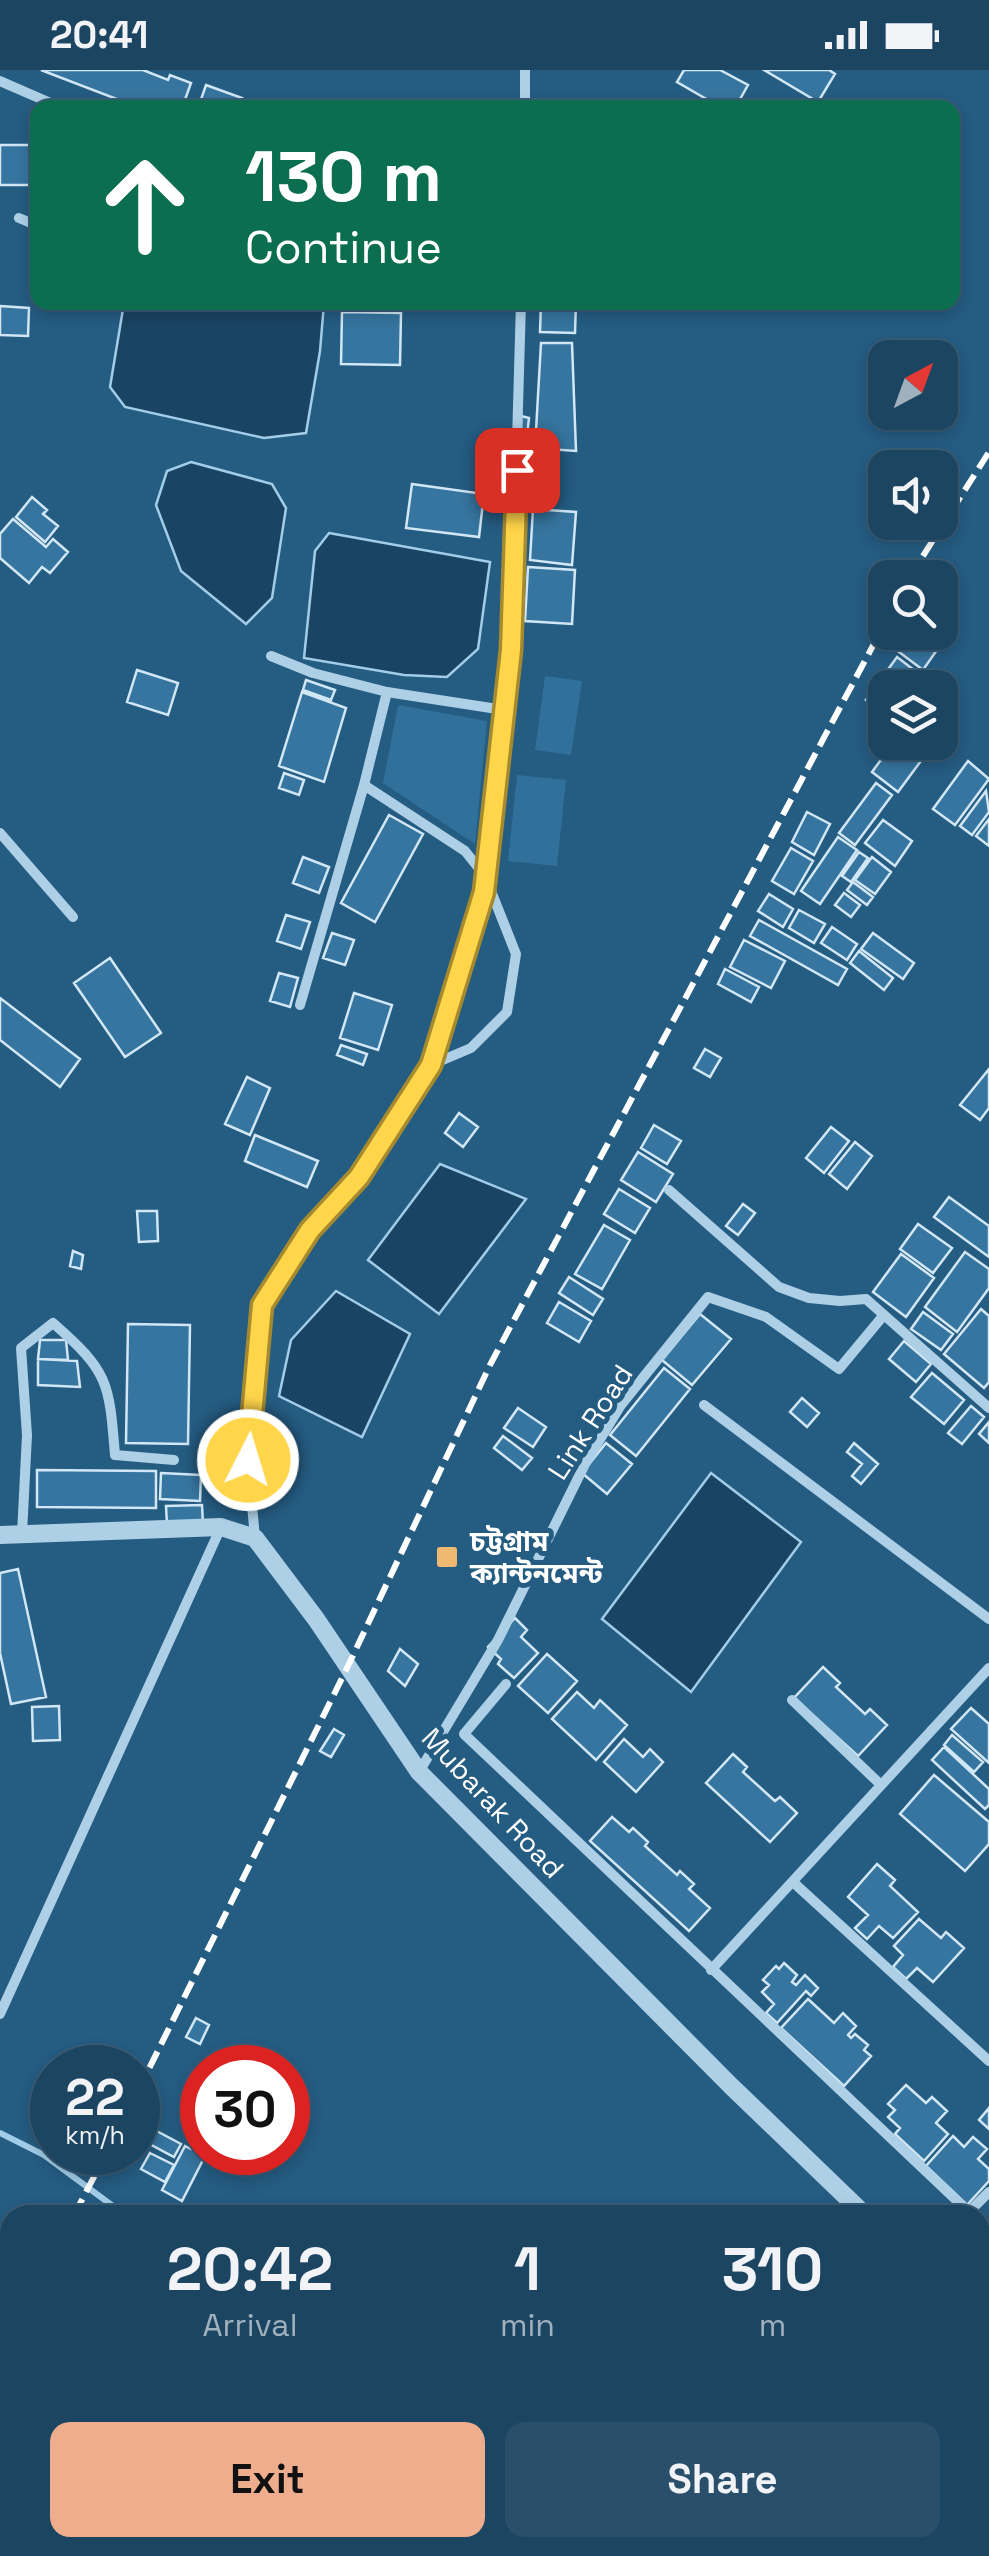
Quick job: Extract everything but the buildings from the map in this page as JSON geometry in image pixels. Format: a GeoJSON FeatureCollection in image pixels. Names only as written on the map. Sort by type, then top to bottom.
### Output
{"type":"FeatureCollection","features":[{"type":"Feature","properties":{"kind":"street"},"geometry":{"type":"LineString","coordinates":[[525,70],[525,100]]}},
{"type":"Feature","properties":{"kind":"street"},"geometry":{"type":"LineString","coordinates":[[0,81],[44,100]]}},
{"type":"Feature","properties":{"kind":"street"},"geometry":{"type":"LineString","coordinates":[[19,218],[30,223]]}},
{"type":"Feature","properties":{"kind":"street"},"geometry":{"type":"LineString","coordinates":[[0,1535],[222,1527],[255,1538],[248,1460],[262,1305],[310,1230],[359,1177],[431,1065],[484,892],[511,650],[521,310]]}},
{"type":"Feature","properties":{"kind":"street"},"geometry":{"type":"LineString","coordinates":[[270,656],[313,674],[387,692],[504,710]]}},
{"type":"Feature","properties":{"kind":"street"},"geometry":{"type":"LineString","coordinates":[[300,1005],[387,692]]}},
{"type":"Feature","properties":{"kind":"street"},"geometry":{"type":"LineString","coordinates":[[364,785],[465,851],[485,876],[516,954],[507,1012],[471,1048],[431,1065]]}},
{"type":"Feature","properties":{"kind":"street"},"geometry":{"type":"LineString","coordinates":[[0,834],[73,917]]}},
{"type":"Feature","properties":{"kind":"street"},"geometry":{"type":"LineString","coordinates":[[669,1190],[780,1287],[809,1298],[840,1302],[866,1299],[989,1408]]}},
{"type":"Feature","properties":{"kind":"street","name":"Link Road"},"geometry":{"type":"LineString","coordinates":[[420,1772],[498,1640],[585,1464],[621,1406],[708,1297],[766,1318],[839,1369],[883,1316]]}},
{"type":"Feature","properties":{"kind":"street"},"geometry":{"type":"LineString","coordinates":[[22,1534],[27,1434],[21,1348],[53,1323],[89,1354],[110,1392],[115,1454],[174,1460]]}},
{"type":"Feature","properties":{"kind":"street"},"geometry":{"type":"LineString","coordinates":[[704,1405],[989,1619]]}},
{"type":"Feature","properties":{"kind":"street"},"geometry":{"type":"LineString","coordinates":[[0,2014],[222,1527]]}},
{"type":"Feature","properties":{"kind":"street","name":"Mubarak Road"},"geometry":{"type":"LineString","coordinates":[[255,1538],[316,1619],[420,1772],[855,2205]]}},
{"type":"Feature","properties":{"kind":"street"},"geometry":{"type":"LineString","coordinates":[[711,1970],[989,1668]]}},
{"type":"Feature","properties":{"kind":"street"},"geometry":{"type":"LineString","coordinates":[[506,1684],[464,1734],[960,2205]]}},
{"type":"Feature","properties":{"kind":"street"},"geometry":{"type":"LineString","coordinates":[[792,1700],[882,1785]]}},
{"type":"Feature","properties":{"kind":"street"},"geometry":{"type":"LineString","coordinates":[[794,1883],[989,2060]]}},
{"type":"Feature","properties":{"kind":"shaded area"},"geometry":{"type":"Polygon","coordinates":[[[123,310],[323,310],[306,433],[264,438],[125,407],[110,387],[123,310]]]}},
{"type":"Feature","properties":{"kind":"shaded area"},"geometry":{"type":"Polygon","coordinates":[[[191,462],[272,484],[286,508],[272,598],[246,624],[181,571],[156,505],[167,471],[191,462]]]}},
{"type":"Feature","properties":{"kind":"shaded area"},"geometry":{"type":"Polygon","coordinates":[[[329,533],[490,562],[478,649],[447,677],[404,675],[304,658],[315,551],[329,533]]]}},
{"type":"Feature","properties":{"kind":"shaded area"},"geometry":{"type":"Polygon","coordinates":[[[545,676],[582,681],[571,755],[535,750],[545,676]]]}},
{"type":"Feature","properties":{"kind":"shaded area"},"geometry":{"type":"Polygon","coordinates":[[[398,705],[487,721],[475,844],[383,783],[398,705]]]}},
{"type":"Feature","properties":{"kind":"shaded area"},"geometry":{"type":"Polygon","coordinates":[[[517,775],[566,780],[557,866],[508,861],[517,775]]]}},
{"type":"Feature","properties":{"kind":"shaded area"},"geometry":{"type":"Polygon","coordinates":[[[440,1164],[526,1199],[439,1314],[368,1260],[440,1164]]]}},
{"type":"Feature","properties":{"kind":"shaded area"},"geometry":{"type":"Polygon","coordinates":[[[336,1291],[410,1334],[362,1437],[279,1396],[291,1340],[336,1291]]]}},
{"type":"Feature","properties":{"kind":"shaded area"},"geometry":{"type":"Polygon","coordinates":[[[711,1473],[801,1542],[691,1692],[602,1619],[711,1473]]]}},
{"type":"Feature","properties":{"kind":"waterway"},"geometry":{"type":"LineString","coordinates":[[0,2133],[44,2155],[112,2205]]}},
{"type":"Feature","properties":{"kind":"railway"},"geometry":{"type":"LineString","coordinates":[[920,560],[989,452]]}},
{"type":"Feature","properties":{"kind":"railway"},"geometry":{"type":"LineString","coordinates":[[160,2046],[348,1666],[490,1365],[871,650]]}},
{"type":"Feature","properties":{"kind":"railway"},"geometry":{"type":"LineString","coordinates":[[79,2205],[95,2175]]}},
{"type":"Feature","properties":{"kind":"place","name":"চট্টগ্রাম ক্যান্টনমেন্ট"},"geometry":{"type":"Point","coordinates":[447,1557]}},
{"type":"Feature","properties":{"kind":"route"},"geometry":{"type":"LineString","coordinates":[[248,1460],[262,1305],[310,1230],[359,1177],[431,1065],[484,892],[511,650],[517,470]]}}]}
